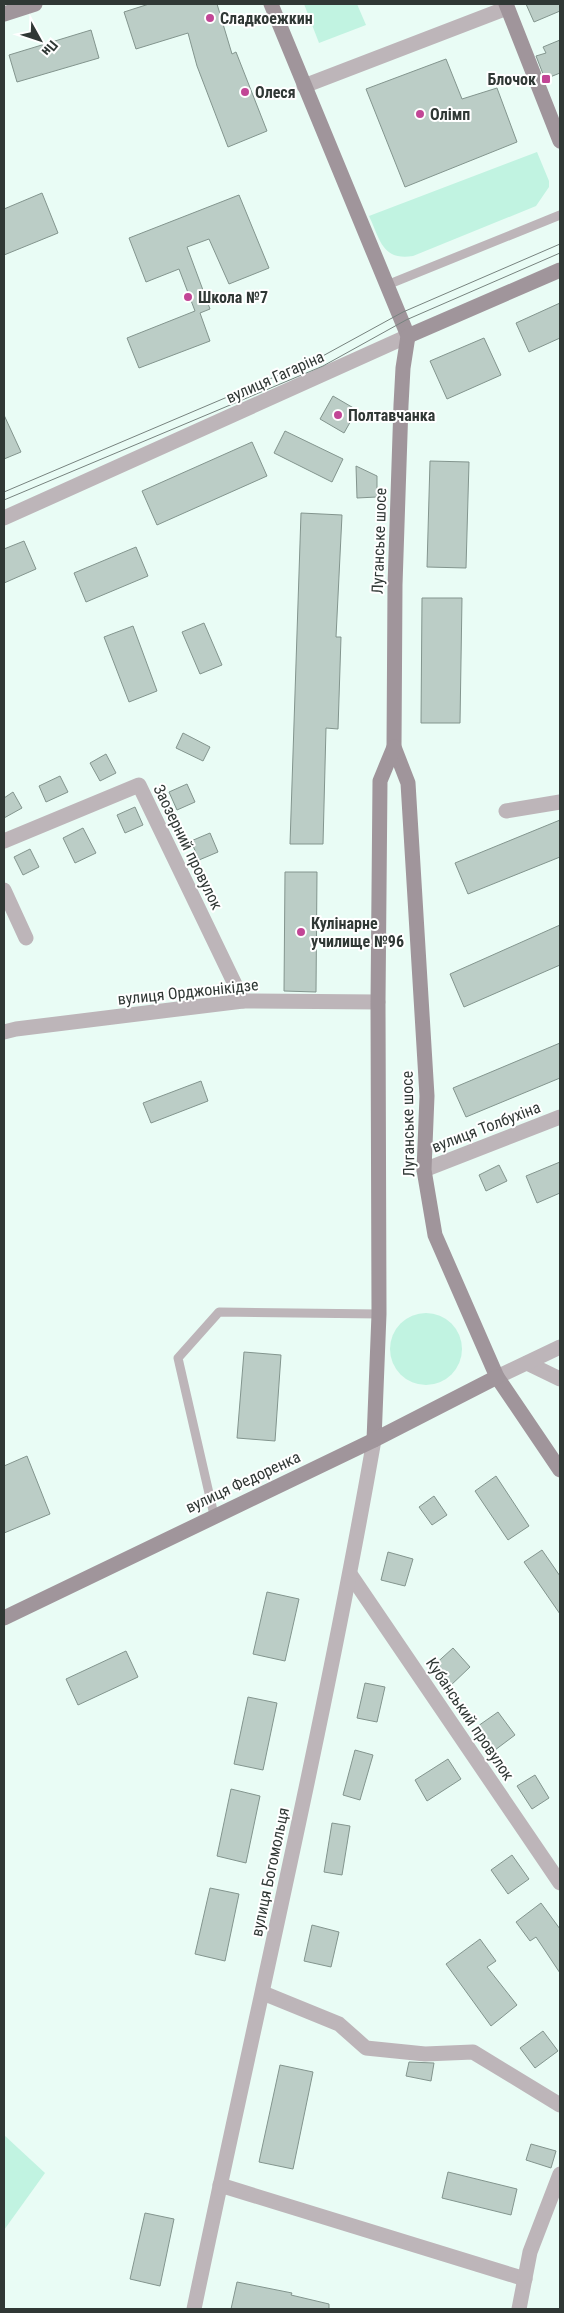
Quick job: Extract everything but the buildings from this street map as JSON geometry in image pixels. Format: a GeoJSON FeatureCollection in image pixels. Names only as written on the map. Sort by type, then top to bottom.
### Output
{"type":"FeatureCollection","features":[{"type":"Feature","properties":{"kind":"main road"},"geometry":{"type":"LineString","coordinates":[[4,14],[35,4]]}},
{"type":"Feature","properties":{"kind":"main road"},"geometry":{"type":"LineString","coordinates":[[271,4],[408,336]]}},
{"type":"Feature","properties":{"kind":"main road"},"geometry":{"type":"LineString","coordinates":[[506,6],[560,141]]}},
{"type":"Feature","properties":{"kind":"main road","name":"вулиця Гагаріна"},"geometry":{"type":"LineString","coordinates":[[408,336],[560,270]]}},
{"type":"Feature","properties":{"kind":"main road","name":"Луганське шосе"},"geometry":{"type":"LineString","coordinates":[[408,336],[403,368],[395,585],[394,747],[408,783],[427,1096],[424,1170],[436,1235],[497,1377],[560,1470]]}},
{"type":"Feature","properties":{"kind":"main road","name":"Луганське шосе"},"geometry":{"type":"LineString","coordinates":[[374,1440],[380,1314],[378,1002],[380,781],[394,747]]}},
{"type":"Feature","properties":{"kind":"main road","name":"вулиця Федоренка"},"geometry":{"type":"LineString","coordinates":[[4,1618],[214,1515],[374,1440],[497,1377]]}},
{"type":"Feature","properties":{"kind":"street"},"geometry":{"type":"LineString","coordinates":[[304,86],[506,6]]}},
{"type":"Feature","properties":{"kind":"street","name":"вулиця Гагаріна"},"geometry":{"type":"LineString","coordinates":[[4,518],[408,336]]}},
{"type":"Feature","properties":{"kind":"street","name":"Заозерний провулок"},"geometry":{"type":"LineString","coordinates":[[4,841],[139,785],[244,1001]]}},
{"type":"Feature","properties":{"kind":"street"},"geometry":{"type":"LineString","coordinates":[[506,811],[560,802]]}},
{"type":"Feature","properties":{"kind":"street"},"geometry":{"type":"LineString","coordinates":[[4,890],[26,938]]}},
{"type":"Feature","properties":{"kind":"street","name":"вулиця Орджонікідзе"},"geometry":{"type":"LineString","coordinates":[[4,1032],[244,1001],[378,1002]]}},
{"type":"Feature","properties":{"kind":"street","name":"вулиця Толбухіна"},"geometry":{"type":"LineString","coordinates":[[424,1170],[560,1118]]}},
{"type":"Feature","properties":{"kind":"street"},"geometry":{"type":"LineString","coordinates":[[497,1377],[560,1347]]}},
{"type":"Feature","properties":{"kind":"street"},"geometry":{"type":"LineString","coordinates":[[527,1363],[560,1379]]}},
{"type":"Feature","properties":{"kind":"street","name":"вулиця Богомольця"},"geometry":{"type":"LineString","coordinates":[[194,2309],[263,1993],[350,1574],[374,1440]]}},
{"type":"Feature","properties":{"kind":"street","name":"Кубанський провулок"},"geometry":{"type":"LineString","coordinates":[[350,1574],[560,1883]]}},
{"type":"Feature","properties":{"kind":"street"},"geometry":{"type":"LineString","coordinates":[[263,1993],[339,2024],[366,2048],[425,2054],[473,2052],[560,2105]]}},
{"type":"Feature","properties":{"kind":"street"},"geometry":{"type":"LineString","coordinates":[[519,2309],[530,2252],[560,2174]]}},
{"type":"Feature","properties":{"kind":"street"},"geometry":{"type":"LineString","coordinates":[[220,2185],[525,2279]]}},
{"type":"Feature","properties":{"kind":"lane"},"geometry":{"type":"LineString","coordinates":[[387,285],[560,215]]}},
{"type":"Feature","properties":{"kind":"lane"},"geometry":{"type":"LineString","coordinates":[[214,1515],[178,1358],[219,1312],[380,1314]]}},
{"type":"Feature","properties":{"kind":"green space"},"geometry":{"type":"Polygon","coordinates":[[[304,4],[357,4],[366,25],[319,43],[304,4]]]}},
{"type":"Feature","properties":{"kind":"green space"},"geometry":{"type":"Polygon","coordinates":[[[537,152],[549,181],[549,187],[536,206],[413,256],[403,257],[395,255],[388,252],[383,246],[369,216],[537,152]]]}},
{"type":"Feature","properties":{"kind":"green space"},"geometry":{"type":"Polygon","coordinates":[[[419,1313],[433,1313],[452,1323],[462,1342],[462,1356],[452,1375],[433,1385],[419,1385],[400,1375],[390,1356],[390,1342],[400,1323],[419,1313]]]}},
{"type":"Feature","properties":{"kind":"green space"},"geometry":{"type":"Polygon","coordinates":[[[4,2135],[45,2173],[4,2230],[4,2135]]]}},
{"type":"Feature","properties":{"kind":"tram line"},"geometry":{"type":"LineString","coordinates":[[4,492],[319,358],[403,312],[560,244]]}},
{"type":"Feature","properties":{"kind":"tram line"},"geometry":{"type":"LineString","coordinates":[[4,500],[323,366],[406,320],[560,253]]}},
{"type":"Feature","properties":{"kind":"place","name":"Сладкоежкин"},"geometry":{"type":"Point","coordinates":[210,18]}},
{"type":"Feature","properties":{"kind":"place","name":"Блочок"},"geometry":{"type":"Point","coordinates":[546,79]}},
{"type":"Feature","properties":{"kind":"place","name":"Олеся"},"geometry":{"type":"Point","coordinates":[245,92]}},
{"type":"Feature","properties":{"kind":"place","name":"Олімп"},"geometry":{"type":"Point","coordinates":[420,114]}},
{"type":"Feature","properties":{"kind":"place","name":"Школа №7"},"geometry":{"type":"Point","coordinates":[188,297]}},
{"type":"Feature","properties":{"kind":"place","name":"Полтавчанка"},"geometry":{"type":"Point","coordinates":[338,415]}},
{"type":"Feature","properties":{"kind":"place","name":"Кулінарне училище №96"},"geometry":{"type":"Point","coordinates":[301,932]}}]}
